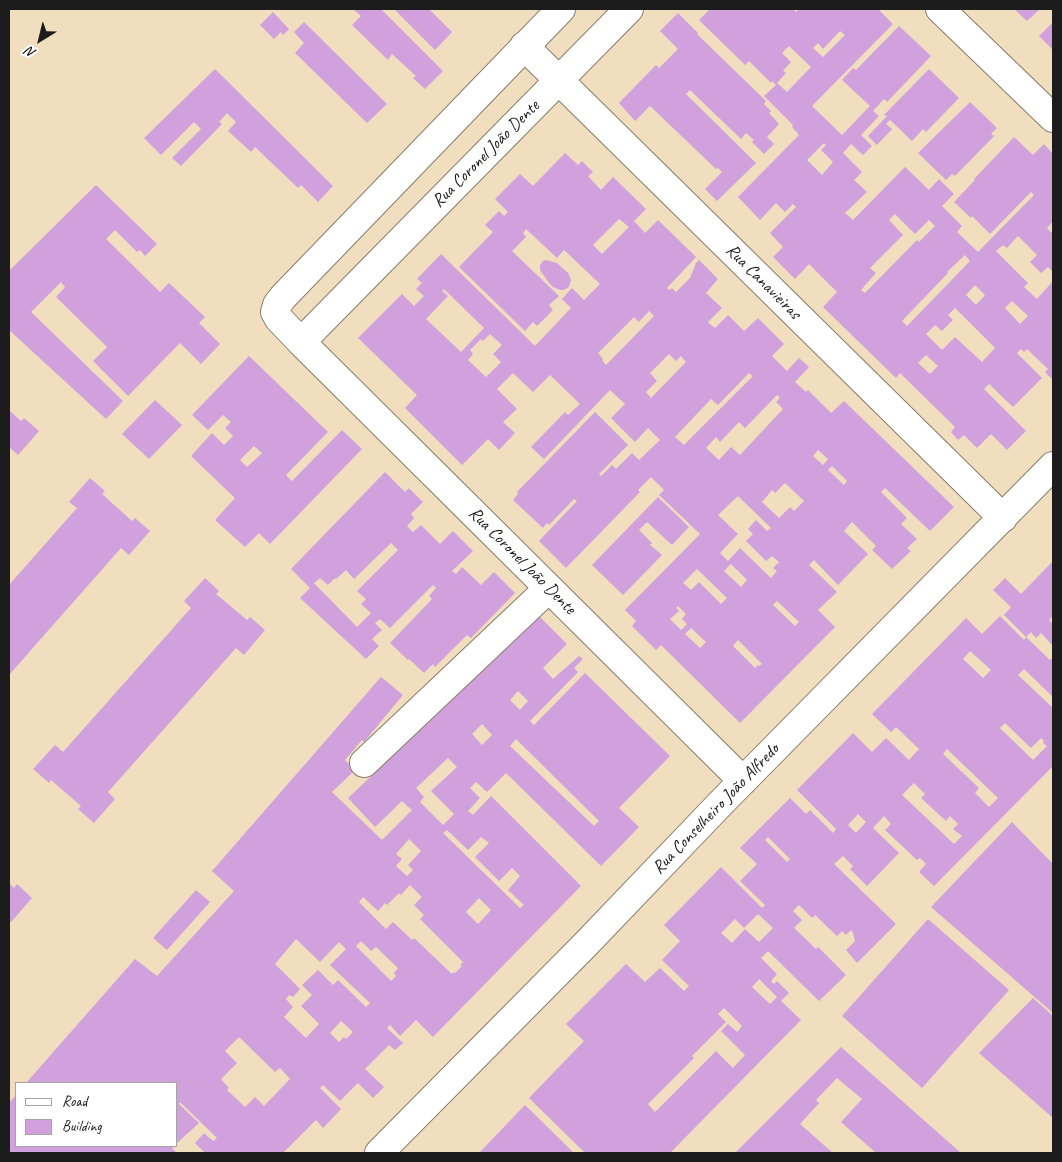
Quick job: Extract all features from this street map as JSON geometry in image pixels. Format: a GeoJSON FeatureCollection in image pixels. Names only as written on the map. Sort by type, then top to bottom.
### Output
{"type":"FeatureCollection","features":[{"type":"Feature","properties":{"kind":"street","name":"Rua Coronel João Dente"},"geometry":{"type":"LineString","coordinates":[[561,9],[283,297],[277,305],[275,312],[300,342],[743,781]]}},
{"type":"Feature","properties":{"kind":"street","name":"Rua Coronel João Dente"},"geometry":{"type":"LineString","coordinates":[[300,342],[629,9]]}},
{"type":"Feature","properties":{"kind":"street"},"geometry":{"type":"LineString","coordinates":[[940,9],[1053,118]]}},
{"type":"Feature","properties":{"kind":"street","name":"Rua Canavieiras"},"geometry":{"type":"LineString","coordinates":[[524,46],[1003,518]]}},
{"type":"Feature","properties":{"kind":"street","name":"Rua Conselheiro João Alfredo"},"geometry":{"type":"LineString","coordinates":[[379,1153],[1053,466]]}},
{"type":"Feature","properties":{"kind":"street"},"geometry":{"type":"LineString","coordinates":[[364,763],[549,588]]}},
{"type":"Feature","properties":{"kind":"building"},"geometry":{"type":"Polygon","coordinates":[[[353,9],[381,9],[443,71],[425,89],[413,78],[416,76],[392,54],[388,60],[352,25],[361,16],[353,9]]]}},
{"type":"Feature","properties":{"kind":"building"},"geometry":{"type":"Polygon","coordinates":[[[394,9],[429,9],[452,32],[435,50],[394,9]]]}},
{"type":"Feature","properties":{"kind":"building"},"geometry":{"type":"Polygon","coordinates":[[[710,9],[793,9],[796,12],[799,9],[878,9],[893,24],[812,106],[842,135],[870,106],[842,80],[853,68],[856,70],[899,26],[931,56],[887,102],[884,99],[873,111],[879,116],[861,135],[872,146],[863,155],[851,144],[843,153],[862,172],[854,180],[867,192],[845,213],[853,220],[905,167],[929,190],[939,179],[954,194],[942,206],[962,226],[957,232],[978,252],[1034,195],[1031,192],[990,234],[954,202],[1014,137],[1033,155],[1044,144],[1053,154],[1053,221],[1047,228],[1053,234],[1053,272],[1048,267],[1041,273],[1030,262],[1037,255],[1018,236],[1007,248],[1003,245],[996,251],[1028,283],[1024,287],[1037,299],[1053,281],[1053,380],[1045,372],[1048,369],[1027,349],[1024,352],[1021,349],[1017,353],[1042,378],[1013,407],[989,384],[984,389],[1026,431],[1007,450],[991,434],[977,448],[964,435],[958,440],[951,432],[955,427],[900,373],[896,378],[823,307],[837,292],[809,264],[795,279],[773,257],[783,247],[770,233],[796,207],[793,204],[785,212],[776,203],[760,220],[738,197],[799,135],[792,127],[793,125],[764,96],[776,85],[772,81],[771,83],[749,61],[745,65],[699,20],[710,9]],[[840,31],[823,49],[818,43],[813,48],[823,57],[845,35],[840,31]],[[789,46],[782,53],[791,62],[783,71],[786,73],[777,83],[787,92],[811,67],[789,46]],[[824,143],[807,160],[822,175],[833,162],[821,150],[826,145],[824,143]],[[895,214],[889,220],[903,235],[870,268],[876,273],[861,290],[865,293],[917,240],[919,242],[935,226],[929,220],[915,234],[895,214]],[[965,255],[902,321],[907,326],[970,261],[965,255]],[[975,285],[966,295],[976,305],[985,295],[975,285]],[[1012,301],[1005,308],[1020,324],[1028,316],[1012,301]],[[955,308],[948,315],[953,320],[942,331],[935,325],[926,334],[942,350],[955,337],[982,362],[995,348],[955,308]],[[926,355],[918,363],[930,374],[938,366],[926,355]]]}},
{"type":"Feature","properties":{"kind":"building"},"geometry":{"type":"Polygon","coordinates":[[[1014,9],[1040,9],[1027,21],[1014,9]]]}},
{"type":"Feature","properties":{"kind":"building"},"geometry":{"type":"Polygon","coordinates":[[[273,12],[289,29],[283,35],[281,32],[274,39],[260,25],[273,12]]]}},
{"type":"Feature","properties":{"kind":"building"},"geometry":{"type":"Polygon","coordinates":[[[678,13],[766,101],[764,104],[771,111],[769,113],[779,124],[767,137],[774,144],[764,154],[752,142],[754,140],[746,133],[741,139],[690,90],[686,94],[756,163],[717,201],[705,189],[722,172],[718,168],[716,169],[650,106],[635,121],[619,103],[656,65],[659,68],[678,49],[660,31],[678,13]]]}},
{"type":"Feature","properties":{"kind":"building"},"geometry":{"type":"Polygon","coordinates":[[[304,22],[387,104],[367,123],[295,53],[304,43],[294,32],[304,22]]]}},
{"type":"Feature","properties":{"kind":"building"},"geometry":{"type":"Polygon","coordinates":[[[1053,22],[1053,50],[1039,36],[1053,22]]]}},
{"type":"Feature","properties":{"kind":"building"},"geometry":{"type":"Polygon","coordinates":[[[215,69],[333,186],[318,202],[301,185],[298,188],[255,147],[251,152],[228,131],[236,122],[227,113],[219,122],[222,124],[181,166],[172,158],[201,129],[194,122],[161,155],[144,138],[215,69]]]}},
{"type":"Feature","properties":{"kind":"building"},"geometry":{"type":"Polygon","coordinates":[[[929,69],[959,98],[926,132],[923,129],[912,141],[890,120],[886,124],[892,129],[877,145],[868,136],[887,116],[884,115],[929,69]]]}},
{"type":"Feature","properties":{"kind":"building"},"geometry":{"type":"Polygon","coordinates":[[[970,102],[997,128],[991,134],[994,136],[955,176],[952,174],[946,180],[918,153],[970,102]]]}},
{"type":"Feature","properties":{"kind":"building"},"geometry":{"type":"Polygon","coordinates":[[[565,153],[578,165],[582,161],[593,172],[588,176],[601,190],[613,177],[646,209],[634,221],[645,233],[658,220],[696,257],[667,288],[669,290],[672,288],[676,292],[690,278],[699,260],[718,279],[706,293],[722,308],[708,322],[711,325],[715,328],[728,315],[744,331],[758,318],[784,344],[772,356],[787,371],[799,358],[809,367],[795,382],[806,392],[808,390],[831,413],[844,401],[954,507],[930,531],[885,488],[881,492],[907,518],[901,524],[917,539],[907,548],[911,551],[892,569],[872,550],[876,546],[852,522],[844,531],[868,554],[838,585],[814,560],[809,565],[837,592],[818,610],[835,627],[740,723],[661,645],[656,650],[632,626],[636,621],[625,610],[700,534],[659,495],[664,490],[651,477],[638,490],[640,492],[566,568],[539,541],[577,501],[574,499],[549,525],[547,523],[543,528],[513,500],[518,494],[517,492],[595,412],[628,445],[599,474],[601,476],[612,465],[616,469],[632,453],[639,460],[660,440],[648,428],[635,442],[611,418],[625,404],[610,390],[544,459],[531,447],[565,412],[568,415],[580,404],[550,375],[533,392],[513,373],[497,389],[517,409],[503,422],[515,433],[499,450],[488,439],[462,465],[405,408],[417,395],[358,338],[402,294],[414,306],[424,296],[416,289],[422,283],[417,279],[441,254],[535,346],[571,308],[562,299],[572,288],[584,300],[600,284],[564,250],[557,258],[526,229],[523,233],[526,237],[512,251],[559,296],[549,305],[553,310],[537,326],[533,322],[525,331],[459,267],[493,232],[485,225],[499,211],[504,216],[508,212],[495,199],[520,174],[533,186],[565,153]],[[619,219],[593,245],[602,254],[629,227],[619,219]],[[444,289],[442,291],[448,296],[426,319],[461,352],[484,328],[444,289]],[[649,311],[639,322],[634,317],[598,353],[606,365],[654,316],[649,311]],[[490,334],[483,341],[481,339],[470,350],[473,354],[468,360],[486,377],[501,362],[493,354],[502,345],[490,334]],[[669,354],[650,373],[657,381],[646,392],[651,398],[686,362],[681,356],[676,361],[669,354]],[[749,373],[718,405],[711,399],[675,437],[684,445],[753,376],[749,373]],[[777,395],[745,428],[739,422],[720,442],[716,437],[706,448],[719,460],[731,447],[740,455],[783,409],[776,402],[780,398],[777,395]],[[818,450],[813,456],[823,465],[828,459],[818,450]],[[832,466],[828,470],[844,485],[847,481],[832,466]],[[785,483],[775,493],[772,490],[762,502],[779,518],[790,507],[794,511],[804,501],[785,483]],[[738,496],[718,515],[738,534],[720,553],[728,561],[740,548],[771,578],[777,571],[773,568],[779,562],[772,556],[766,561],[746,541],[753,534],[748,529],[756,520],[767,531],[771,528],[738,496]],[[731,564],[724,571],[741,587],[747,580],[731,564]],[[697,569],[683,583],[691,590],[699,582],[721,604],[727,598],[697,569]],[[777,601],[773,605],[795,626],[799,622],[777,601]],[[678,606],[676,608],[679,611],[670,619],[681,630],[687,624],[682,619],[686,614],[678,606]],[[691,628],[685,634],[700,648],[706,642],[691,628]],[[738,640],[733,646],[755,668],[762,664],[738,640]]]}},
{"type":"Feature","properties":{"kind":"building"},"geometry":{"type":"Polygon","coordinates":[[[96,185],[157,244],[145,256],[140,250],[137,252],[115,230],[106,239],[160,292],[169,283],[205,317],[199,323],[220,344],[201,364],[180,343],[128,396],[93,361],[107,347],[56,297],[65,287],[61,282],[31,312],[123,401],[106,419],[9,330],[9,271],[96,185]]]}},
{"type":"Feature","properties":{"kind":"building"},"geometry":{"type":"Polygon","coordinates":[[[546,260],[557,263],[568,273],[571,280],[569,287],[560,290],[549,283],[540,270],[540,265],[546,260]]]}},
{"type":"Feature","properties":{"kind":"building"},"geometry":{"type":"Polygon","coordinates":[[[249,356],[328,432],[286,475],[292,481],[342,430],[362,449],[270,544],[259,533],[245,547],[215,520],[235,498],[191,456],[212,433],[224,445],[233,436],[225,428],[231,422],[223,415],[208,430],[192,415],[249,356]],[[254,446],[240,460],[247,467],[262,453],[254,446]]]}},
{"type":"Feature","properties":{"kind":"building"},"geometry":{"type":"Polygon","coordinates":[[[155,400],[182,425],[149,459],[122,434],[155,400]]]}},
{"type":"Feature","properties":{"kind":"building"},"geometry":{"type":"Polygon","coordinates":[[[9,410],[21,421],[24,418],[39,431],[18,455],[10,448],[9,450],[9,410]]]}},
{"type":"Feature","properties":{"kind":"building"},"geometry":{"type":"Polygon","coordinates":[[[385,472],[405,492],[409,488],[423,502],[411,514],[414,518],[407,526],[413,532],[421,525],[440,544],[453,531],[473,551],[452,571],[456,574],[462,567],[481,585],[494,572],[515,593],[471,638],[467,635],[435,667],[433,664],[424,673],[390,643],[432,599],[429,596],[436,588],[433,585],[390,628],[380,619],[375,623],[382,630],[372,639],[379,646],[366,659],[300,598],[310,588],[291,569],[385,472]],[[391,543],[354,579],[346,570],[328,585],[320,578],[314,583],[357,627],[371,613],[361,604],[366,599],[357,591],[398,550],[391,543]]]}},
{"type":"Feature","properties":{"kind":"building"},"geometry":{"type":"Polygon","coordinates":[[[90,478],[105,491],[102,494],[132,521],[135,518],[150,531],[129,555],[121,548],[9,675],[9,585],[77,508],[69,502],[90,478]]]}},
{"type":"Feature","properties":{"kind":"building"},"geometry":{"type":"Polygon","coordinates":[[[658,497],[689,527],[672,545],[647,522],[639,530],[652,543],[650,545],[662,555],[623,595],[592,565],[658,497]]]}},
{"type":"Feature","properties":{"kind":"building"},"geometry":{"type":"Polygon","coordinates":[[[1053,561],[1053,616],[1049,620],[1053,624],[1053,646],[1041,633],[1036,638],[1031,632],[1026,637],[1004,615],[1011,607],[993,590],[1005,578],[1021,594],[1053,561]]]}},
{"type":"Feature","properties":{"kind":"building"},"geometry":{"type":"Polygon","coordinates":[[[205,578],[219,591],[216,594],[247,620],[250,617],[265,630],[244,655],[236,648],[108,792],[115,799],[94,823],[78,809],[81,806],[51,780],[49,783],[33,769],[55,745],[63,752],[191,608],[184,601],[205,578]]]}},
{"type":"Feature","properties":{"kind":"building"},"geometry":{"type":"Polygon","coordinates":[[[1000,616],[1024,640],[1026,637],[1050,660],[1053,657],[1053,697],[1024,669],[1018,675],[1053,708],[1053,766],[934,886],[919,872],[926,864],[920,858],[917,860],[885,830],[891,824],[884,816],[873,828],[899,853],[867,886],[850,869],[853,866],[843,856],[834,864],[896,924],[857,963],[846,950],[855,941],[851,930],[846,935],[842,931],[837,936],[815,915],[812,918],[799,905],[793,911],[802,920],[794,928],[816,949],[818,947],[846,975],[819,1001],[768,951],[761,958],[777,974],[771,981],[774,984],[777,981],[789,993],[781,1001],[801,1020],[670,1153],[585,1153],[529,1098],[584,1041],[566,1024],[626,964],[645,982],[660,968],[684,991],[689,986],[662,960],[680,941],[664,925],[721,867],[762,908],[765,905],[740,881],[757,864],[740,848],[790,798],[806,814],[810,810],[833,833],[836,829],[797,790],[853,733],[872,752],[886,738],[909,760],[919,749],[896,727],[891,732],[872,714],[966,618],[982,634],[1000,616]],[[970,651],[963,659],[983,678],[991,670],[970,651]],[[1005,723],[1000,728],[1033,760],[1047,746],[1043,743],[1044,741],[1041,738],[1031,748],[1005,723]],[[947,749],[943,754],[979,788],[975,793],[989,807],[998,798],[947,749]],[[914,783],[902,795],[954,844],[962,836],[953,829],[958,824],[950,816],[946,821],[921,798],[925,794],[914,783]],[[858,814],[848,825],[856,833],[866,822],[858,814]],[[768,837],[765,840],[787,862],[790,859],[768,837]],[[758,914],[744,928],[735,919],[721,933],[732,943],[745,929],[759,942],[773,928],[758,914]],[[759,979],[752,987],[770,1004],[777,997],[759,979]],[[724,1008],[718,1014],[726,1022],[692,1056],[694,1058],[648,1104],[655,1112],[716,1051],[733,1068],[745,1055],[721,1031],[728,1024],[737,1032],[742,1026],[724,1008]]]}},
{"type":"Feature","properties":{"kind":"building"},"geometry":{"type":"Polygon","coordinates":[[[540,617],[567,644],[543,668],[553,679],[579,656],[583,659],[574,668],[578,672],[530,721],[534,725],[585,673],[670,756],[619,808],[639,827],[601,866],[506,773],[487,792],[476,782],[470,788],[480,798],[468,811],[473,815],[491,796],[581,886],[433,1037],[416,1020],[400,1036],[390,1025],[387,1028],[403,1043],[395,1050],[389,1045],[365,1069],[384,1087],[373,1098],[358,1083],[340,1101],[323,1085],[320,1088],[341,1109],[323,1128],[316,1120],[283,1153],[205,1153],[195,1143],[204,1133],[213,1141],[217,1138],[180,1102],[179,1104],[199,1123],[178,1142],[178,1082],[27,1082],[135,959],[157,976],[234,891],[212,871],[381,677],[403,695],[364,742],[362,740],[345,760],[355,770],[332,792],[382,840],[412,810],[402,801],[375,827],[348,798],[540,617]],[[518,691],[510,700],[520,710],[528,701],[518,691]],[[482,724],[472,734],[482,745],[492,735],[482,724]],[[516,739],[510,746],[594,826],[599,821],[516,739]],[[448,758],[416,788],[424,797],[420,802],[443,825],[454,814],[431,791],[457,767],[448,758]],[[447,830],[443,833],[520,908],[524,905],[508,890],[520,876],[512,868],[499,881],[475,857],[489,843],[481,837],[468,850],[447,830]],[[409,839],[396,854],[402,859],[396,866],[407,876],[413,870],[408,865],[421,851],[409,839]],[[410,885],[401,895],[399,893],[387,905],[385,903],[378,911],[363,897],[359,902],[386,929],[393,922],[412,940],[414,938],[452,974],[455,973],[462,966],[460,965],[463,962],[420,919],[424,915],[414,905],[422,897],[410,885]],[[479,898],[466,912],[478,924],[491,910],[479,898]],[[296,939],[275,964],[300,989],[293,997],[289,995],[286,999],[293,1007],[284,1017],[306,1038],[319,1024],[301,1006],[312,995],[302,985],[318,970],[333,985],[338,980],[366,1007],[370,1003],[330,965],[346,949],[339,942],[320,962],[296,939]],[[361,941],[356,946],[391,981],[396,976],[394,973],[398,968],[376,947],[371,951],[361,941]],[[341,1021],[330,1033],[339,1042],[344,1037],[346,1039],[353,1032],[341,1021]],[[239,1037],[225,1051],[237,1063],[221,1079],[229,1088],[227,1090],[245,1107],[255,1097],[264,1106],[290,1079],[280,1068],[275,1072],[239,1037]]]}},
{"type":"Feature","properties":{"kind":"building"},"geometry":{"type":"Polygon","coordinates":[[[1012,822],[1053,864],[1053,1013],[931,907],[1012,822]]]}},
{"type":"Feature","properties":{"kind":"building"},"geometry":{"type":"Polygon","coordinates":[[[9,883],[14,888],[17,884],[32,898],[11,922],[9,920],[9,883]]]}},
{"type":"Feature","properties":{"kind":"building"},"geometry":{"type":"Polygon","coordinates":[[[196,890],[210,902],[167,950],[153,938],[196,890]]]}},
{"type":"Feature","properties":{"kind":"building"},"geometry":{"type":"Polygon","coordinates":[[[928,919],[1009,990],[922,1088],[842,1016],[928,919]]]}},
{"type":"Feature","properties":{"kind":"building"},"geometry":{"type":"Polygon","coordinates":[[[1033,998],[1053,1016],[1053,1118],[979,1053],[1033,998]]]}},
{"type":"Feature","properties":{"kind":"building"},"geometry":{"type":"Polygon","coordinates":[[[841,1047],[961,1153],[876,1153],[841,1122],[862,1099],[837,1078],[816,1100],[819,1103],[800,1124],[833,1153],[735,1153],[841,1047]]]}},
{"type":"Feature","properties":{"kind":"building"},"geometry":{"type":"Polygon","coordinates":[[[15,1096],[15,1147],[174,1147],[172,1148],[177,1153],[9,1153],[9,1103],[15,1096]]]}},
{"type":"Feature","properties":{"kind":"building"},"geometry":{"type":"Polygon","coordinates":[[[525,1105],[574,1153],[479,1153],[525,1105]]]}}]}
